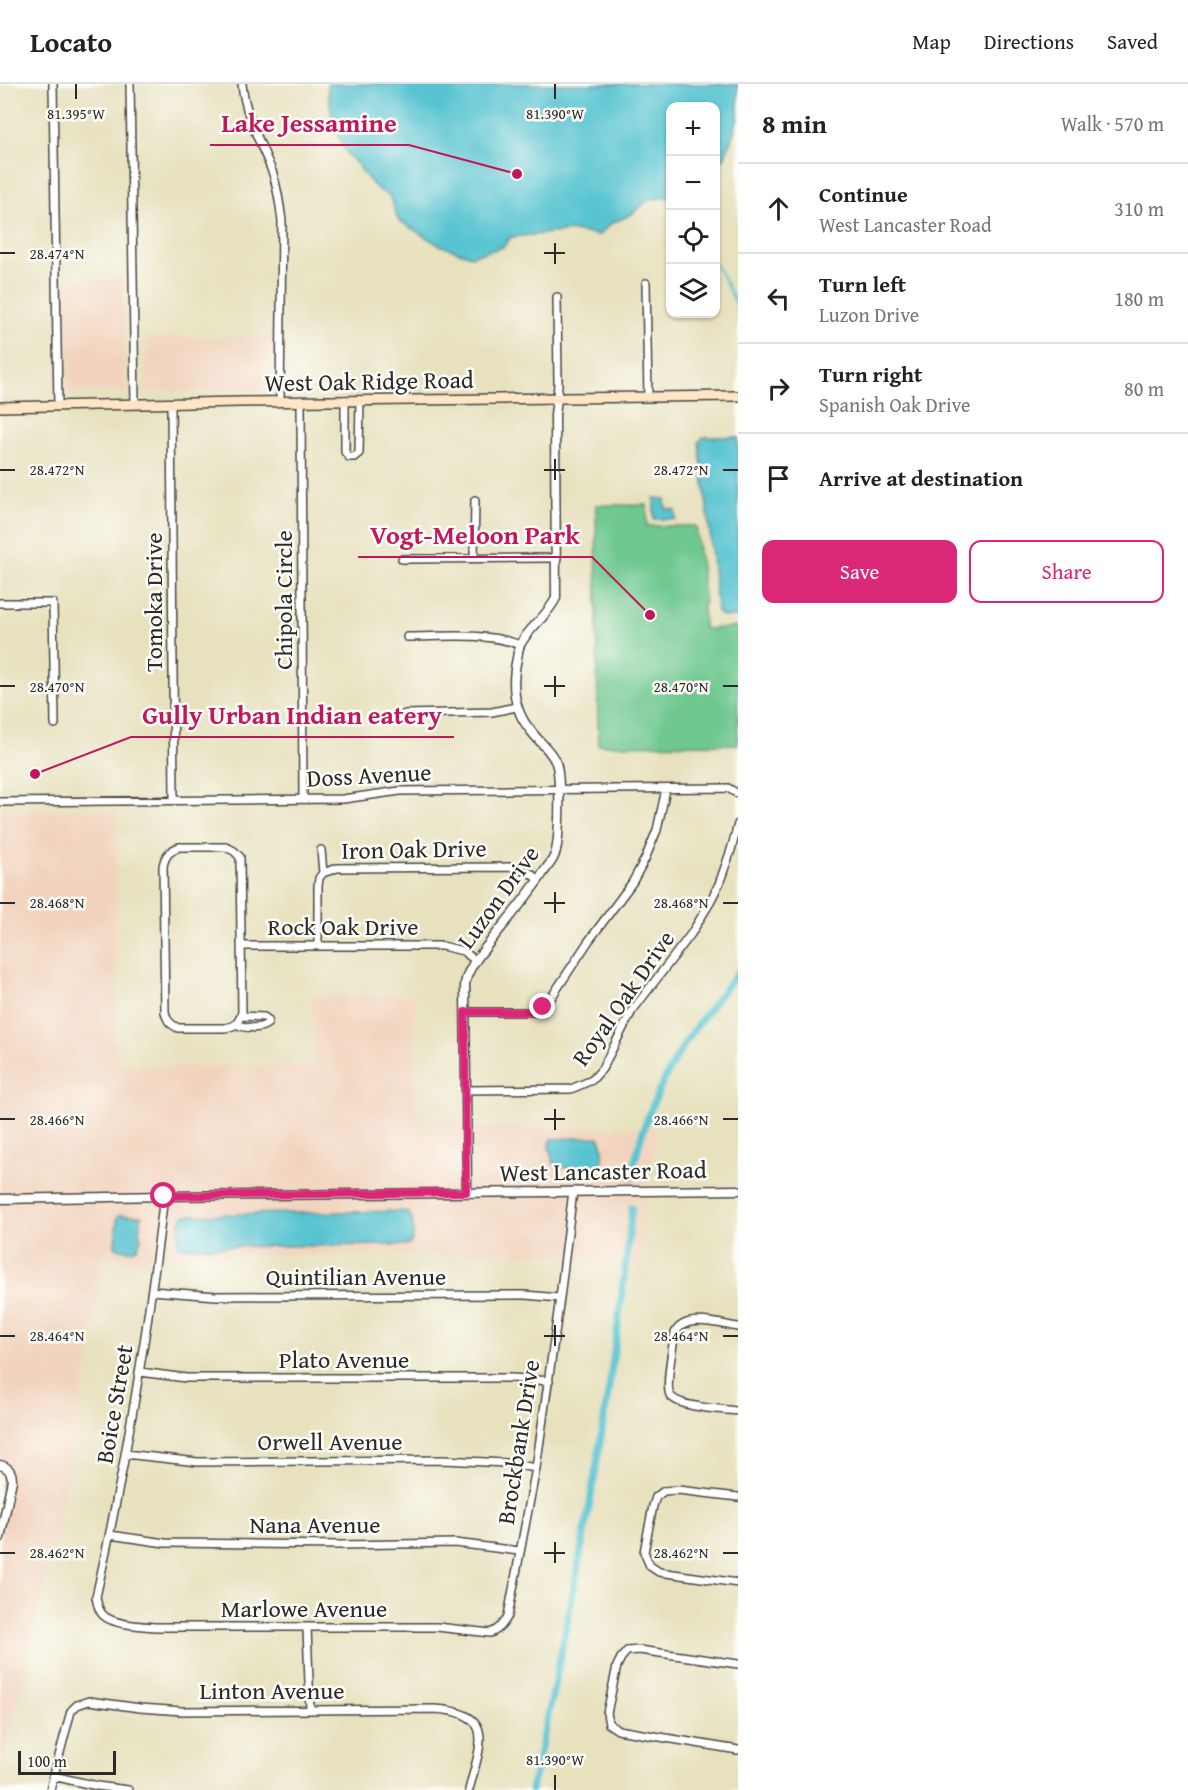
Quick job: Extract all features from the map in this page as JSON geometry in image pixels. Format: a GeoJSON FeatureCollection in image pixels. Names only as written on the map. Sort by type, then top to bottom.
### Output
{"type":"FeatureCollection","features":[{"type":"Feature","properties":{"kind":"main road","name":"West Oak Ridge Road"},"geometry":{"type":"LineString","coordinates":[[0,407],[135,403],[738,396]]}},
{"type":"Feature","properties":{"kind":"street"},"geometry":{"type":"LineString","coordinates":[[53,84],[58,405]]}},
{"type":"Feature","properties":{"kind":"street"},"geometry":{"type":"LineString","coordinates":[[130,84],[135,403]]}},
{"type":"Feature","properties":{"kind":"street"},"geometry":{"type":"LineString","coordinates":[[242,84],[248,114],[273,176],[282,221],[280,401]]}},
{"type":"Feature","properties":{"kind":"street"},"geometry":{"type":"LineString","coordinates":[[646,283],[648,397]]}},
{"type":"Feature","properties":{"kind":"street"},"geometry":{"type":"LineString","coordinates":[[557,297],[557,398]]}},
{"type":"Feature","properties":{"kind":"street","name":"Luzon Drive"},"geometry":{"type":"LineString","coordinates":[[466,1192],[466,977],[555,856],[559,834],[557,765],[516,707],[514,691],[514,672],[520,645],[534,625],[551,610],[556,598],[555,415],[557,398]]}},
{"type":"Feature","properties":{"kind":"street"},"geometry":{"type":"LineString","coordinates":[[345,400],[345,452],[349,457],[354,457],[359,453],[360,400]]}},
{"type":"Feature","properties":{"kind":"street","name":"Chipola Circle"},"geometry":{"type":"LineString","coordinates":[[301,401],[303,799]]}},
{"type":"Feature","properties":{"kind":"street","name":"Tomoka Drive"},"geometry":{"type":"LineString","coordinates":[[171,403],[174,800]]}},
{"type":"Feature","properties":{"kind":"street"},"geometry":{"type":"LineString","coordinates":[[474,558],[475,500]]}},
{"type":"Feature","properties":{"kind":"street"},"geometry":{"type":"LineString","coordinates":[[402,558],[557,558]]}},
{"type":"Feature","properties":{"kind":"street"},"geometry":{"type":"LineString","coordinates":[[0,603],[53,603],[55,724]]}},
{"type":"Feature","properties":{"kind":"street"},"geometry":{"type":"LineString","coordinates":[[407,637],[491,638],[507,640],[520,645]]}},
{"type":"Feature","properties":{"kind":"street"},"geometry":{"type":"LineString","coordinates":[[405,714],[492,712],[516,707]]}},
{"type":"Feature","properties":{"kind":"street","name":"Doss Avenue"},"geometry":{"type":"LineString","coordinates":[[0,802],[343,799],[400,791],[728,788],[738,794]]}},
{"type":"Feature","properties":{"kind":"street"},"geometry":{"type":"LineString","coordinates":[[465,1012],[532,1012],[549,1002],[588,942],[632,883],[657,830],[666,789]]}},
{"type":"Feature","properties":{"kind":"street","name":"Royal Oak Drive"},"geometry":{"type":"LineString","coordinates":[[466,1090],[571,1089],[592,1080],[602,1069],[632,1011],[691,934],[708,906],[723,872],[738,824]]}},
{"type":"Feature","properties":{"kind":"street"},"geometry":{"type":"LineString","coordinates":[[179,847],[226,848],[234,851],[240,857],[242,946],[241,1016],[236,1024],[225,1028],[178,1028],[171,1025],[166,1020],[165,1012],[163,866],[171,850],[179,847]]}},
{"type":"Feature","properties":{"kind":"street"},"geometry":{"type":"LineString","coordinates":[[318,945],[318,886],[324,873],[321,850]]}},
{"type":"Feature","properties":{"kind":"street","name":"Iron Oak Drive"},"geometry":{"type":"LineString","coordinates":[[324,873],[337,868],[512,867],[530,873],[539,880]]}},
{"type":"Feature","properties":{"kind":"street","name":"Rock Oak Drive"},"geometry":{"type":"LineString","coordinates":[[242,946],[442,946],[463,951],[476,961]]}},
{"type":"Feature","properties":{"kind":"street"},"geometry":{"type":"LineString","coordinates":[[236,1024],[242,1027],[262,1027],[268,1023],[264,1017],[241,1016]]}},
{"type":"Feature","properties":{"kind":"street","name":"West Lancaster Road"},"geometry":{"type":"LineString","coordinates":[[0,1199],[738,1190]]}},
{"type":"Feature","properties":{"kind":"street","name":"Brockbank Drive"},"geometry":{"type":"LineString","coordinates":[[502,1625],[508,1616],[536,1468],[573,1191]]}},
{"type":"Feature","properties":{"kind":"street","name":"Boice Street"},"geometry":{"type":"LineString","coordinates":[[104,1616],[98,1607],[96,1597],[110,1535],[140,1372],[164,1196]]}},
{"type":"Feature","properties":{"kind":"street","name":"Quintilian Avenue"},"geometry":{"type":"LineString","coordinates":[[152,1291],[216,1296],[525,1294],[560,1298]]}},
{"type":"Feature","properties":{"kind":"street"},"geometry":{"type":"LineString","coordinates":[[738,1327],[687,1322],[678,1327],[675,1333],[667,1387],[670,1396],[681,1403],[738,1411]]}},
{"type":"Feature","properties":{"kind":"street","name":"Plato Avenue"},"geometry":{"type":"LineString","coordinates":[[140,1372],[186,1378],[512,1378],[549,1381]]}},
{"type":"Feature","properties":{"kind":"street","name":"Orwell Avenue"},"geometry":{"type":"LineString","coordinates":[[125,1454],[198,1462],[443,1460],[507,1463],[536,1468]]}},
{"type":"Feature","properties":{"kind":"street"},"geometry":{"type":"LineString","coordinates":[[0,1465],[8,1468],[12,1475],[0,1538]]}},
{"type":"Feature","properties":{"kind":"street"},"geometry":{"type":"LineString","coordinates":[[738,1497],[678,1490],[664,1491],[656,1497],[653,1506],[644,1552],[650,1566],[659,1572],[738,1582]]}},
{"type":"Feature","properties":{"kind":"street","name":"Nana Avenue"},"geometry":{"type":"LineString","coordinates":[[110,1535],[165,1543],[342,1545],[455,1543],[519,1551]]}},
{"type":"Feature","properties":{"kind":"street","name":"Marlowe Avenue"},"geometry":{"type":"LineString","coordinates":[[104,1616],[120,1622],[156,1627],[437,1627],[490,1633],[502,1625]]}},
{"type":"Feature","properties":{"kind":"street"},"geometry":{"type":"LineString","coordinates":[[308,1627],[310,1709]]}},
{"type":"Feature","properties":{"kind":"street"},"geometry":{"type":"LineString","coordinates":[[738,1664],[639,1650],[627,1651],[617,1665],[607,1713],[609,1724],[618,1730],[738,1750]]}},
{"type":"Feature","properties":{"kind":"street","name":"Linton Avenue"},"geometry":{"type":"LineString","coordinates":[[53,1776],[71,1711],[76,1705],[89,1701],[182,1711],[434,1709],[469,1715],[481,1731],[480,1746],[469,1790]]}},
{"type":"Feature","properties":{"kind":"street"},"geometry":{"type":"LineString","coordinates":[[50,1790],[53,1776],[128,1790]]}},
{"type":"Feature","properties":{"kind":"shaded area"},"geometry":{"type":"Polygon","coordinates":[[[124,279],[126,391],[66,392],[65,280],[124,279]]]}},
{"type":"Feature","properties":{"kind":"shaded area"},"geometry":{"type":"Polygon","coordinates":[[[271,337],[271,389],[146,391],[146,338],[271,337]]]}},
{"type":"Feature","properties":{"kind":"shaded area"},"geometry":{"type":"Polygon","coordinates":[[[116,809],[117,1067],[314,1065],[312,996],[415,995],[416,1121],[475,1121],[475,1128],[658,1128],[650,1166],[639,1265],[575,1258],[575,1254],[147,1256],[146,1263],[103,1257],[88,1364],[59,1522],[0,1774],[0,811],[116,809]]]}},
{"type":"Feature","properties":{"kind":"green space"},"geometry":{"type":"Polygon","coordinates":[[[596,505],[647,505],[647,526],[696,526],[705,603],[703,603],[704,629],[738,627],[738,744],[598,745],[596,505]]]}},
{"type":"Feature","properties":{"kind":"water"},"geometry":{"type":"Polygon","coordinates":[[[327,84],[738,84],[738,119],[725,157],[720,161],[720,102],[666,102],[666,197],[648,200],[632,214],[610,224],[599,235],[573,231],[511,237],[503,247],[471,256],[439,245],[398,220],[390,196],[372,184],[342,145],[329,102],[327,84]]]}},
{"type":"Feature","properties":{"kind":"water"},"geometry":{"type":"Polygon","coordinates":[[[703,437],[738,437],[738,617],[724,617],[717,612],[699,442],[703,437]]]}},
{"type":"Feature","properties":{"kind":"water"},"geometry":{"type":"Polygon","coordinates":[[[654,498],[665,499],[666,509],[675,510],[676,519],[654,519],[654,498]]]}},
{"type":"Feature","properties":{"kind":"water"},"geometry":{"type":"Polygon","coordinates":[[[599,1137],[603,1151],[600,1165],[569,1168],[557,1166],[553,1162],[549,1146],[552,1139],[599,1137]]]}},
{"type":"Feature","properties":{"kind":"water"},"geometry":{"type":"Polygon","coordinates":[[[402,1211],[409,1213],[413,1225],[412,1241],[406,1245],[181,1247],[178,1245],[181,1220],[186,1215],[402,1211]]]}},
{"type":"Feature","properties":{"kind":"water"},"geometry":{"type":"Polygon","coordinates":[[[120,1215],[142,1216],[139,1230],[141,1238],[137,1248],[126,1250],[115,1246],[117,1218],[120,1215]]]}},
{"type":"Feature","properties":{"kind":"waterway"},"geometry":{"type":"LineString","coordinates":[[720,272],[738,307]]}},
{"type":"Feature","properties":{"kind":"waterway"},"geometry":{"type":"LineString","coordinates":[[632,1177],[641,1138],[664,1081],[695,1028],[738,972]]}},
{"type":"Feature","properties":{"kind":"waterway"},"geometry":{"type":"LineString","coordinates":[[531,1790],[556,1676],[598,1458],[632,1207]]}},
{"type":"Feature","properties":{"kind":"place","name":"Lake Jessamine"},"geometry":{"type":"Point","coordinates":[517,174]}},
{"type":"Feature","properties":{"kind":"place","name":"Vogt-Meloon Park"},"geometry":{"type":"Point","coordinates":[650,615]}},
{"type":"Feature","properties":{"kind":"place","name":"Gully Urban Indian eatery"},"geometry":{"type":"Point","coordinates":[35,774]}},
{"type":"Feature","properties":{"kind":"route"},"geometry":{"type":"LineString","coordinates":[[164,1196],[466,1192],[465,1012],[532,1012],[543,1007]]}}]}
